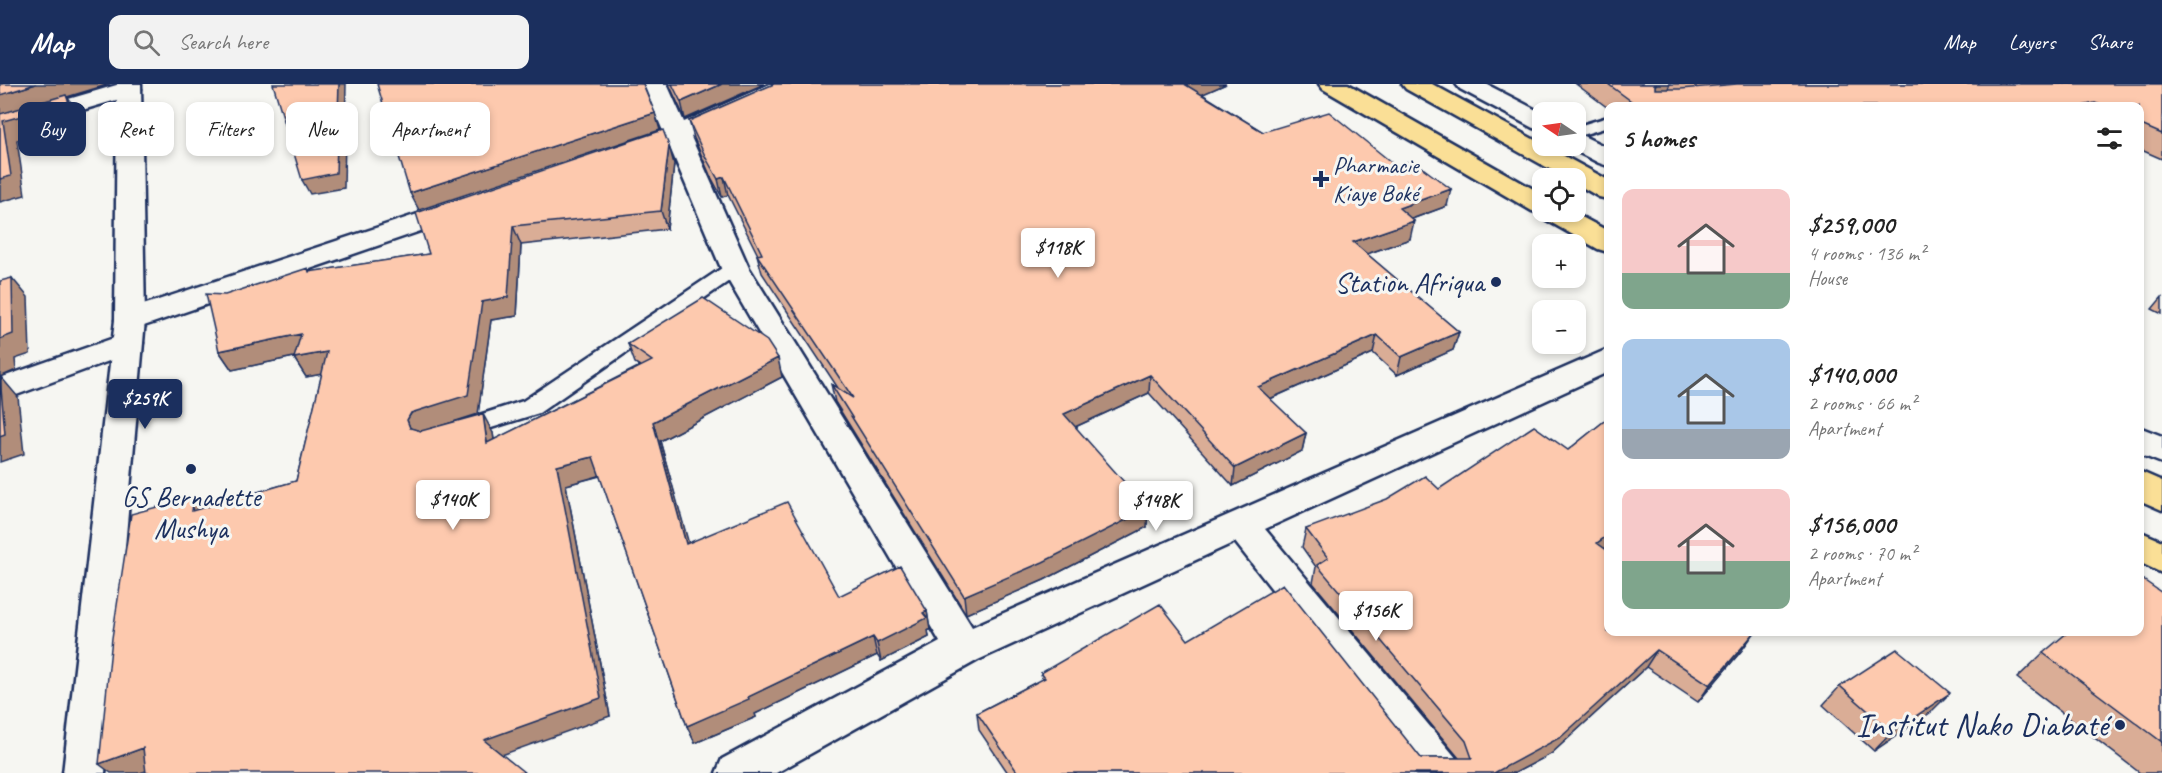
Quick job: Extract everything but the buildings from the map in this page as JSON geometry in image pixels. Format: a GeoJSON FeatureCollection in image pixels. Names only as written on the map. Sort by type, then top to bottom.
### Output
{"type":"FeatureCollection","features":[{"type":"Feature","properties":{"kind":"highway"},"geometry":{"type":"LineString","coordinates":[[1331,84],[1532,199]]}},
{"type":"Feature","properties":{"kind":"highway"},"geometry":{"type":"LineString","coordinates":[[1414,84],[1604,189]]}},
{"type":"Feature","properties":{"kind":"highway"},"geometry":{"type":"LineString","coordinates":[[1571,222],[1604,241]]}},
{"type":"Feature","properties":{"kind":"highway"},"geometry":{"type":"LineString","coordinates":[[2144,487],[2162,497]]}},
{"type":"Feature","properties":{"kind":"highway"},"geometry":{"type":"LineString","coordinates":[[2144,548],[2162,558]]}},
{"type":"Feature","properties":{"kind":"street"},"geometry":{"type":"LineString","coordinates":[[655,84],[735,268],[964,648]]}},
{"type":"Feature","properties":{"kind":"street"},"geometry":{"type":"LineString","coordinates":[[599,161],[677,134],[790,84]]}},
{"type":"Feature","properties":{"kind":"street"},"geometry":{"type":"LineString","coordinates":[[1468,84],[1532,118]]}},
{"type":"Feature","properties":{"kind":"street"},"geometry":{"type":"LineString","coordinates":[[0,127],[129,86],[129,332],[84,773]]}},
{"type":"Feature","properties":{"kind":"street"},"geometry":{"type":"LineString","coordinates":[[1586,146],[1604,156]]}},
{"type":"Feature","properties":{"kind":"street"},"geometry":{"type":"LineString","coordinates":[[0,390],[129,332],[487,199]]}},
{"type":"Feature","properties":{"kind":"street"},"geometry":{"type":"LineString","coordinates":[[737,773],[964,648],[1604,362]]}},
{"type":"Feature","properties":{"kind":"street"},"geometry":{"type":"LineString","coordinates":[[2144,442],[2162,451]]}},
{"type":"Feature","properties":{"kind":"street"},"geometry":{"type":"LineString","coordinates":[[1241,524],[1442,773]]}},
{"type":"Feature","properties":{"kind":"lane"},"geometry":{"type":"LineString","coordinates":[[1586,129],[1604,123]]}},
{"type":"Feature","properties":{"kind":"lane"},"geometry":{"type":"LineString","coordinates":[[442,436],[531,406],[735,268]]}},
{"type":"Feature","properties":{"kind":"place","name":"Pharmacie Kiaye Boké"},"geometry":{"type":"Point","coordinates":[1321,179]}},
{"type":"Feature","properties":{"kind":"place","name":"Station Afriqua"},"geometry":{"type":"Point","coordinates":[1496,282]}},
{"type":"Feature","properties":{"kind":"place","name":"GS Bernadette Mushya"},"geometry":{"type":"Point","coordinates":[191,469]}},
{"type":"Feature","properties":{"kind":"place","name":"Institut Nako Diabaté"},"geometry":{"type":"Point","coordinates":[2120,725]}}]}
